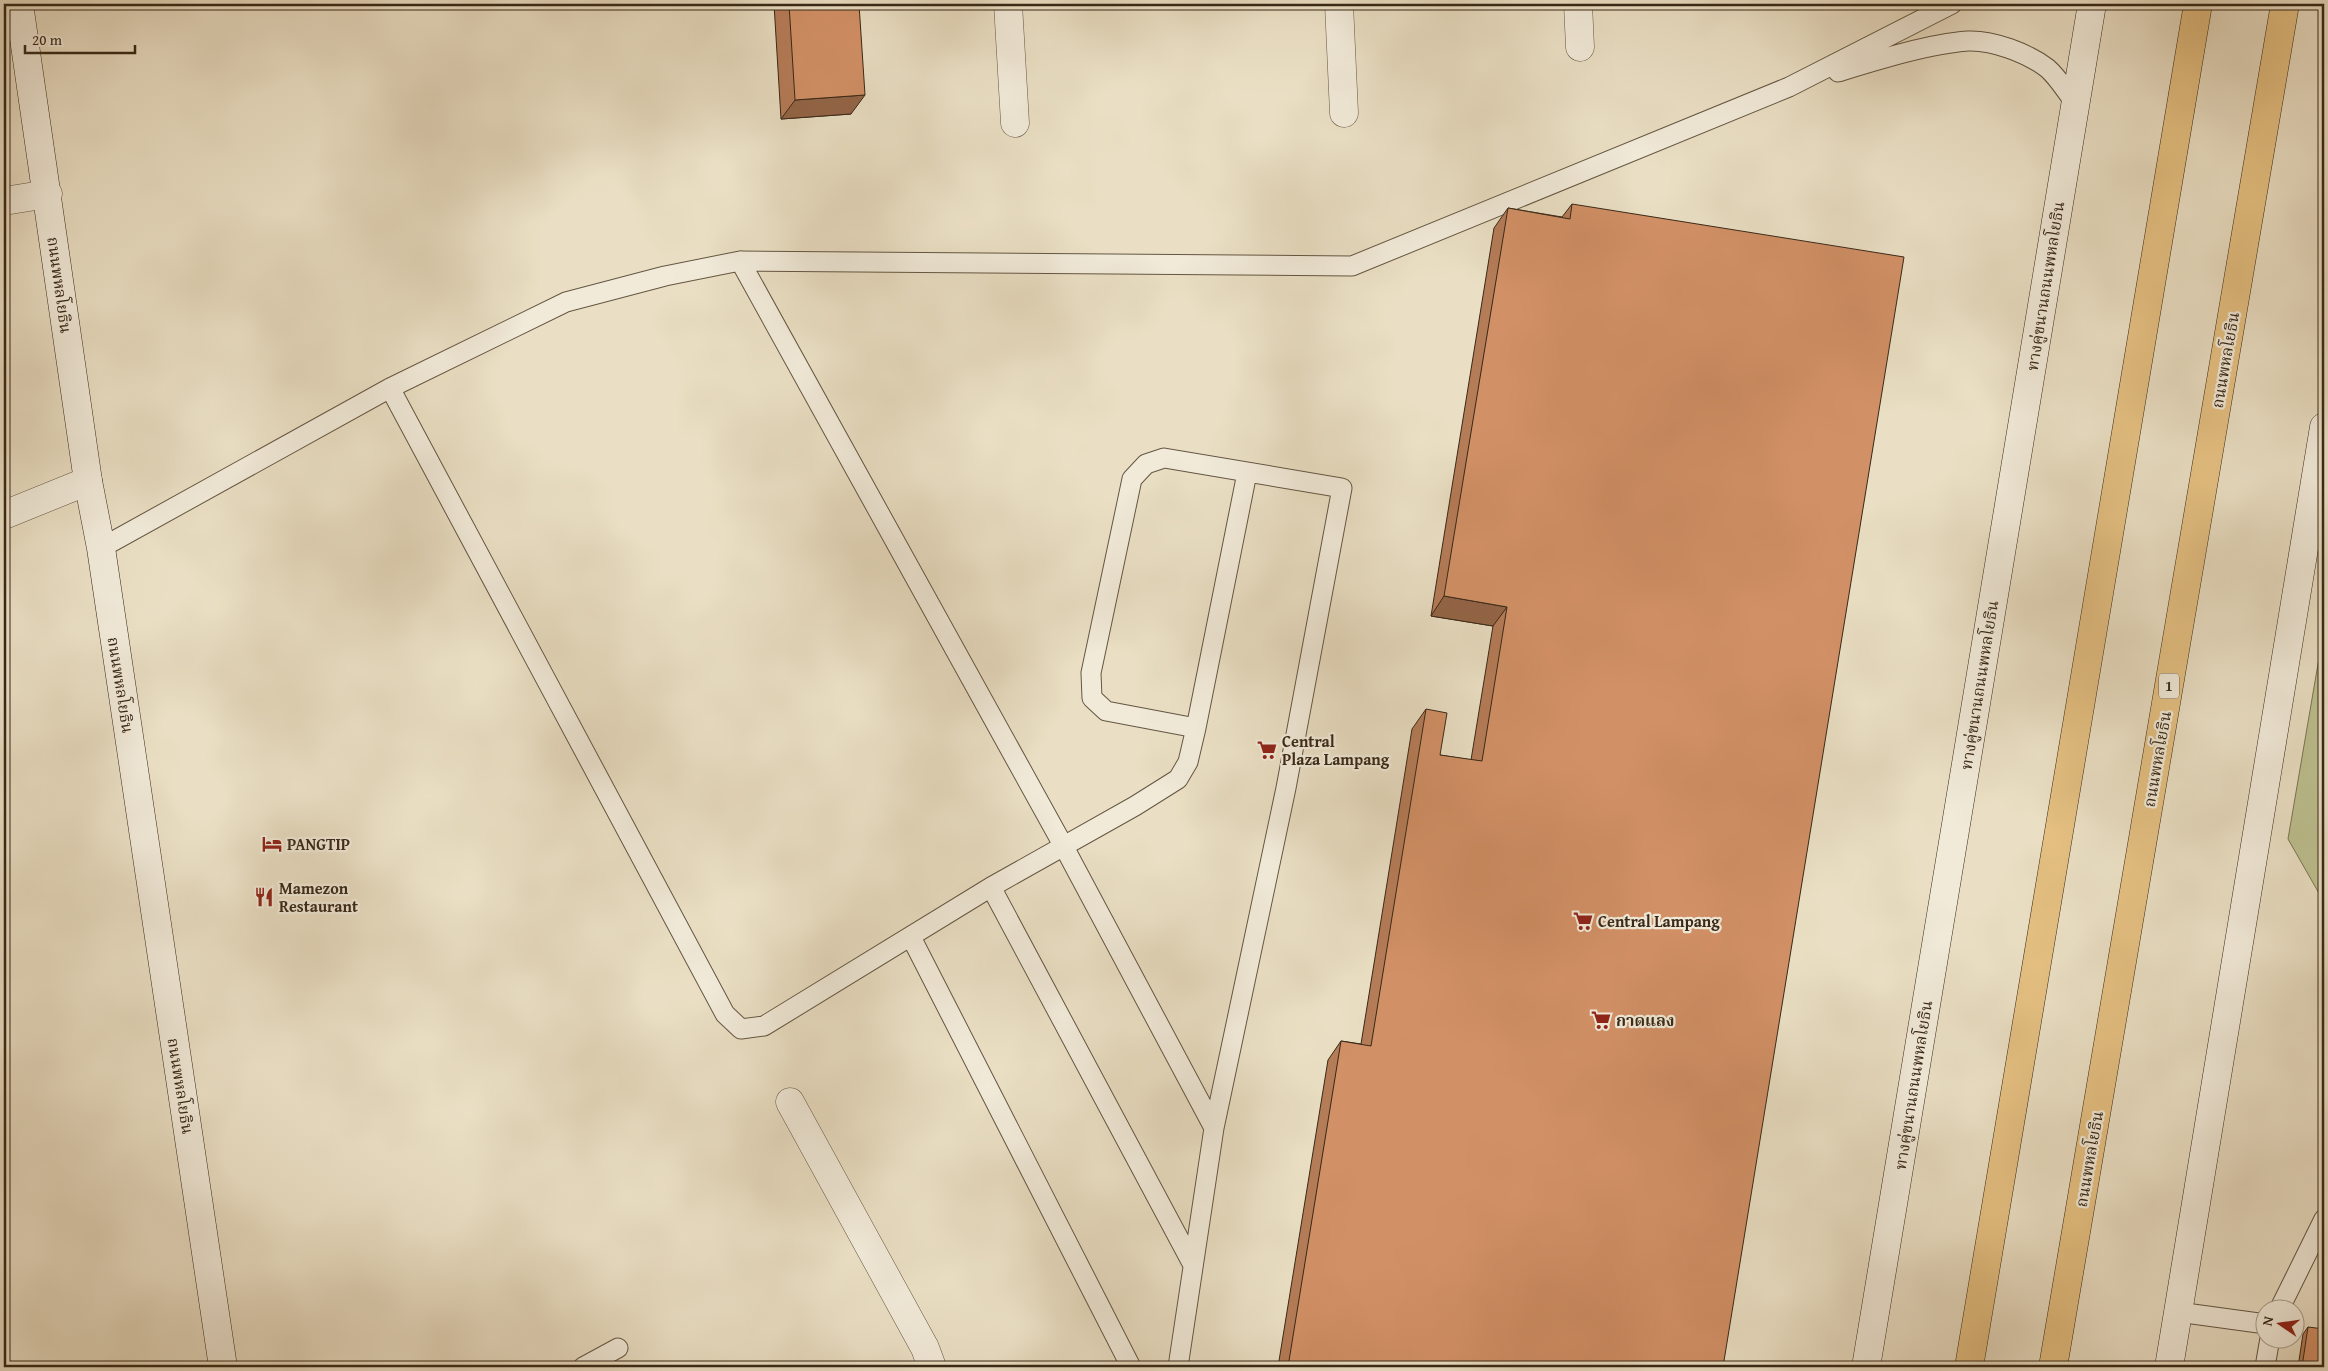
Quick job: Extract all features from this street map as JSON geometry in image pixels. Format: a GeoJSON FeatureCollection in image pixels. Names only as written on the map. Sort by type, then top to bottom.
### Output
{"type":"FeatureCollection","features":[{"type":"Feature","properties":{"kind":"highway"},"geometry":{"type":"LineString","coordinates":[[1969,1367],[2198,4]]}},
{"type":"Feature","properties":{"kind":"highway","name":"ถนนพหลโยธิน"},"geometry":{"type":"LineString","coordinates":[[2053,1367],[2286,4]]}},
{"type":"Feature","properties":{"kind":"main road","name":"ถนนพหลโยธิน"},"geometry":{"type":"LineString","coordinates":[[19,4],[48,194],[88,481],[101,548],[224,1367]]}},
{"type":"Feature","properties":{"kind":"main road"},"geometry":{"type":"LineString","coordinates":[[1008,4],[1015,123]]}},
{"type":"Feature","properties":{"kind":"main road"},"geometry":{"type":"LineString","coordinates":[[1339,4],[1344,113]]}},
{"type":"Feature","properties":{"kind":"main road"},"geometry":{"type":"LineString","coordinates":[[1578,4],[1580,47]]}},
{"type":"Feature","properties":{"kind":"main road","name":"ทางคู่ขนานถนนพหลโยธิน"},"geometry":{"type":"LineString","coordinates":[[1866,1367],[2092,4]]}},
{"type":"Feature","properties":{"kind":"main road"},"geometry":{"type":"LineString","coordinates":[[4,201],[48,194]]}},
{"type":"Feature","properties":{"kind":"main road"},"geometry":{"type":"LineString","coordinates":[[2169,1367],[2324,427]]}},
{"type":"Feature","properties":{"kind":"main road"},"geometry":{"type":"LineString","coordinates":[[4,515],[88,481]]}},
{"type":"Feature","properties":{"kind":"main road"},"geometry":{"type":"LineString","coordinates":[[790,1102],[925,1348],[932,1367]]}},
{"type":"Feature","properties":{"kind":"lane"},"geometry":{"type":"LineString","coordinates":[[101,548],[390,388],[566,302],[665,276],[740,261],[1352,266],[1789,87],[1952,4]]}},
{"type":"Feature","properties":{"kind":"lane"},"geometry":{"type":"LineString","coordinates":[[1789,87],[1866,63],[1924,49],[1969,41],[1998,45],[2048,69],[2076,104]]}},
{"type":"Feature","properties":{"kind":"lane"},"geometry":{"type":"LineString","coordinates":[[740,261],[1064,845],[1214,1128]]}},
{"type":"Feature","properties":{"kind":"lane"},"geometry":{"type":"LineString","coordinates":[[390,388],[725,1014],[741,1029],[764,1026],[990,887],[1135,806],[1178,779],[1188,762],[1196,728],[1247,473]]}},
{"type":"Feature","properties":{"kind":"lane"},"geometry":{"type":"LineString","coordinates":[[1178,1367],[1214,1128],[1286,788],[1342,488],[1164,458],[1146,464],[1132,479],[1091,673],[1092,698],[1106,710],[1196,728]]}},
{"type":"Feature","properties":{"kind":"lane"},"geometry":{"type":"LineString","coordinates":[[990,887],[1193,1265]]}},
{"type":"Feature","properties":{"kind":"lane"},"geometry":{"type":"LineString","coordinates":[[911,937],[1132,1367]]}},
{"type":"Feature","properties":{"kind":"lane"},"geometry":{"type":"LineString","coordinates":[[2285,1298],[2324,1219]]}},
{"type":"Feature","properties":{"kind":"lane"},"geometry":{"type":"LineString","coordinates":[[2178,1312],[2256,1323]]}},
{"type":"Feature","properties":{"kind":"lane"},"geometry":{"type":"LineString","coordinates":[[584,1367],[618,1348]]}},
{"type":"Feature","properties":{"kind":"lane"},"geometry":{"type":"LineString","coordinates":[[2265,1367],[2268,1348]]}},
{"type":"Feature","properties":{"kind":"green space"},"geometry":{"type":"Polygon","coordinates":[[[2324,629],[2324,902],[2288,839],[2324,629]]]}},
{"type":"Feature","properties":{"kind":"building"},"geometry":{"type":"Polygon","coordinates":[[[789,4],[859,4],[865,95],[795,100],[789,4]]]}},
{"type":"Feature","properties":{"kind":"building","name":"Central Lampang"},"geometry":{"type":"Polygon","coordinates":[[[1572,204],[1904,257],[1723,1367],[1288,1367],[1341,1041],[1371,1046],[1426,709],[1447,713],[1440,755],[1482,761],[1507,607],[1444,596],[1508,208],[1570,219],[1572,204]]]}},
{"type":"Feature","properties":{"kind":"building"},"geometry":{"type":"Polygon","coordinates":[[[2308,1327],[2324,1329],[2324,1367],[2302,1367],[2308,1327]]]}},
{"type":"Feature","properties":{"kind":"place","name":"Central Plaza Lampang"},"geometry":{"type":"Point","coordinates":[1267,750]}},
{"type":"Feature","properties":{"kind":"place","name":"PANGTIP"},"geometry":{"type":"Point","coordinates":[272,844]}},
{"type":"Feature","properties":{"kind":"place","name":"Mamezon Restaurant"},"geometry":{"type":"Point","coordinates":[264,897]}},
{"type":"Feature","properties":{"kind":"place","name":"Central Lampang"},"geometry":{"type":"Point","coordinates":[1583,921]}},
{"type":"Feature","properties":{"kind":"place","name":"กาดแลง"},"geometry":{"type":"Point","coordinates":[1601,1020]}}]}
